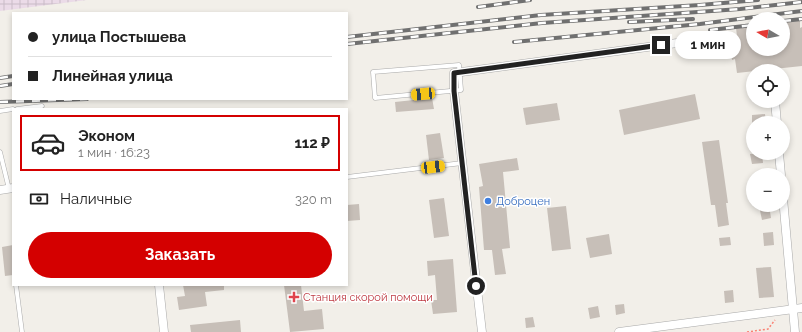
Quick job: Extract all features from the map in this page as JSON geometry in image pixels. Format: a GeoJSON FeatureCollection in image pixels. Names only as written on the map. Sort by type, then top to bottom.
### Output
{"type":"FeatureCollection","features":[{"type":"Feature","properties":{"kind":"street"},"geometry":{"type":"LineString","coordinates":[[482,332],[454,91],[457,73],[707,39]]}},
{"type":"Feature","properties":{"kind":"street"},"geometry":{"type":"LineString","coordinates":[[0,190],[11,188]]}},
{"type":"Feature","properties":{"kind":"street"},"geometry":{"type":"LineString","coordinates":[[784,212],[795,332]]}},
{"type":"Feature","properties":{"kind":"street"},"geometry":{"type":"LineString","coordinates":[[159,286],[164,332]]}},
{"type":"Feature","properties":{"kind":"street"},"geometry":{"type":"LineString","coordinates":[[619,332],[802,308]]}},
{"type":"Feature","properties":{"kind":"lane"},"geometry":{"type":"LineString","coordinates":[[454,91],[375,98],[373,72],[459,65],[457,73]]}},
{"type":"Feature","properties":{"kind":"lane"},"geometry":{"type":"LineString","coordinates":[[25,108],[42,106]]}},
{"type":"Feature","properties":{"kind":"lane"},"geometry":{"type":"LineString","coordinates":[[0,111],[12,110]]}},
{"type":"Feature","properties":{"kind":"lane"},"geometry":{"type":"LineString","coordinates":[[0,152],[11,188]]}},
{"type":"Feature","properties":{"kind":"lane"},"geometry":{"type":"LineString","coordinates":[[348,177],[462,163]]}},
{"type":"Feature","properties":{"kind":"lane"},"geometry":{"type":"LineString","coordinates":[[16,286],[22,332]]}},
{"type":"Feature","properties":{"kind":"path"},"geometry":{"type":"LineString","coordinates":[[747,332],[768,329],[782,310]]}},
{"type":"Feature","properties":{"kind":"shaded area"},"geometry":{"type":"Polygon","coordinates":[[[0,0],[87,0],[0,11],[0,0]]]}},
{"type":"Feature","properties":{"kind":"building"},"geometry":{"type":"Polygon","coordinates":[[[800,20],[800,28],[802,27],[802,66],[790,67],[790,64],[746,64],[746,72],[737,73],[735,59],[732,60],[730,39],[737,36],[736,28],[746,27],[746,56],[790,56],[790,21],[800,20]]]}},
{"type":"Feature","properties":{"kind":"building"},"geometry":{"type":"Polygon","coordinates":[[[695,94],[700,119],[624,135],[619,110],[695,94]]]}},
{"type":"Feature","properties":{"kind":"building"},"geometry":{"type":"Polygon","coordinates":[[[432,98],[434,109],[396,112],[395,102],[432,98]]]}},
{"type":"Feature","properties":{"kind":"building"},"geometry":{"type":"Polygon","coordinates":[[[557,103],[560,120],[526,125],[523,108],[557,103]]]}},
{"type":"Feature","properties":{"kind":"building"},"geometry":{"type":"Polygon","coordinates":[[[765,114],[765,116],[752,116],[765,114]]]}},
{"type":"Feature","properties":{"kind":"building"},"geometry":{"type":"Polygon","coordinates":[[[440,133],[444,158],[429,160],[426,135],[440,133]]]}},
{"type":"Feature","properties":{"kind":"building"},"geometry":{"type":"Polygon","coordinates":[[[719,140],[728,203],[726,203],[729,225],[718,227],[715,205],[711,205],[702,142],[719,140]]]}},
{"type":"Feature","properties":{"kind":"building"},"geometry":{"type":"Polygon","coordinates":[[[517,158],[519,170],[503,172],[510,248],[502,249],[506,274],[495,275],[492,250],[484,250],[479,187],[483,186],[479,164],[517,158]]]}},
{"type":"Feature","properties":{"kind":"building"},"geometry":{"type":"Polygon","coordinates":[[[751,160],[763,160],[763,163],[752,164],[751,160]]]}},
{"type":"Feature","properties":{"kind":"building"},"geometry":{"type":"Polygon","coordinates":[[[444,198],[449,236],[434,238],[429,200],[444,198]]]}},
{"type":"Feature","properties":{"kind":"building"},"geometry":{"type":"Polygon","coordinates":[[[359,204],[360,220],[348,221],[348,205],[359,204]]]}},
{"type":"Feature","properties":{"kind":"building"},"geometry":{"type":"Polygon","coordinates":[[[566,206],[571,249],[552,251],[547,208],[566,206]]]}},
{"type":"Feature","properties":{"kind":"building"},"geometry":{"type":"Polygon","coordinates":[[[760,212],[770,212],[771,218],[762,220],[760,212]]]}},
{"type":"Feature","properties":{"kind":"building"},"geometry":{"type":"Polygon","coordinates":[[[773,232],[774,245],[764,246],[763,233],[773,232]]]}},
{"type":"Feature","properties":{"kind":"building"},"geometry":{"type":"Polygon","coordinates":[[[609,234],[612,254],[590,258],[586,238],[609,234]]]}},
{"type":"Feature","properties":{"kind":"building"},"geometry":{"type":"Polygon","coordinates":[[[730,237],[731,245],[720,246],[719,238],[730,237]]]}},
{"type":"Feature","properties":{"kind":"building"},"geometry":{"type":"Polygon","coordinates":[[[12,245],[12,275],[5,276],[2,247],[12,245]]]}},
{"type":"Feature","properties":{"kind":"building"},"geometry":{"type":"Polygon","coordinates":[[[453,259],[457,312],[433,314],[431,300],[437,300],[435,275],[428,276],[427,261],[453,259]]]}},
{"type":"Feature","properties":{"kind":"building"},"geometry":{"type":"Polygon","coordinates":[[[771,267],[774,297],[759,298],[756,268],[771,267]]]}},
{"type":"Feature","properties":{"kind":"building"},"geometry":{"type":"Polygon","coordinates":[[[183,286],[224,286],[224,290],[205,292],[207,306],[179,310],[177,297],[185,296],[183,286]]]}},
{"type":"Feature","properties":{"kind":"building","name":"Станция скорой помощи"},"geometry":{"type":"Polygon","coordinates":[[[284,286],[301,286],[304,311],[322,309],[324,329],[290,332],[284,286]]]}},
{"type":"Feature","properties":{"kind":"building"},"geometry":{"type":"Polygon","coordinates":[[[733,290],[734,302],[725,303],[724,291],[733,290]]]}},
{"type":"Feature","properties":{"kind":"building"},"geometry":{"type":"Polygon","coordinates":[[[624,304],[625,313],[616,315],[615,305],[624,304]]]}},
{"type":"Feature","properties":{"kind":"building"},"geometry":{"type":"Polygon","coordinates":[[[598,306],[600,317],[590,319],[588,308],[598,306]]]}},
{"type":"Feature","properties":{"kind":"building"},"geometry":{"type":"Polygon","coordinates":[[[533,317],[535,327],[526,328],[525,318],[533,317]]]}},
{"type":"Feature","properties":{"kind":"building"},"geometry":{"type":"Polygon","coordinates":[[[240,320],[241,332],[191,332],[190,325],[240,320]]]}},
{"type":"Feature","properties":{"kind":"railway"},"geometry":{"type":"LineString","coordinates":[[478,7],[530,0]]}},
{"type":"Feature","properties":{"kind":"railway"},"geometry":{"type":"LineString","coordinates":[[348,37],[541,15],[758,0]]}},
{"type":"Feature","properties":{"kind":"railway"},"geometry":{"type":"LineString","coordinates":[[348,44],[542,23],[740,9],[802,2]]}},
{"type":"Feature","properties":{"kind":"railway"},"geometry":{"type":"LineString","coordinates":[[514,42],[700,24],[802,11]]}},
{"type":"Feature","properties":{"kind":"railway"},"geometry":{"type":"LineString","coordinates":[[629,22],[693,19]]}},
{"type":"Feature","properties":{"kind":"railway"},"geometry":{"type":"LineString","coordinates":[[790,20],[802,19]]}},
{"type":"Feature","properties":{"kind":"railway"},"geometry":{"type":"LineString","coordinates":[[710,30],[746,26]]}},
{"type":"Feature","properties":{"kind":"railway"},"geometry":{"type":"LineString","coordinates":[[0,78],[12,76]]}},
{"type":"Feature","properties":{"kind":"railway"},"geometry":{"type":"LineString","coordinates":[[0,86],[12,84]]}},
{"type":"Feature","properties":{"kind":"railway"},"geometry":{"type":"LineString","coordinates":[[0,102],[58,100]]}},
{"type":"Feature","properties":{"kind":"place","name":"Доброцен"},"geometry":{"type":"Point","coordinates":[488,201]}},
{"type":"Feature","properties":{"kind":"place","name":"Станция скорой помощи"},"geometry":{"type":"Point","coordinates":[294,297]}},
{"type":"Feature","properties":{"kind":"route"},"geometry":{"type":"LineString","coordinates":[[476,286],[454,91],[454,73],[661,45]]}}]}
